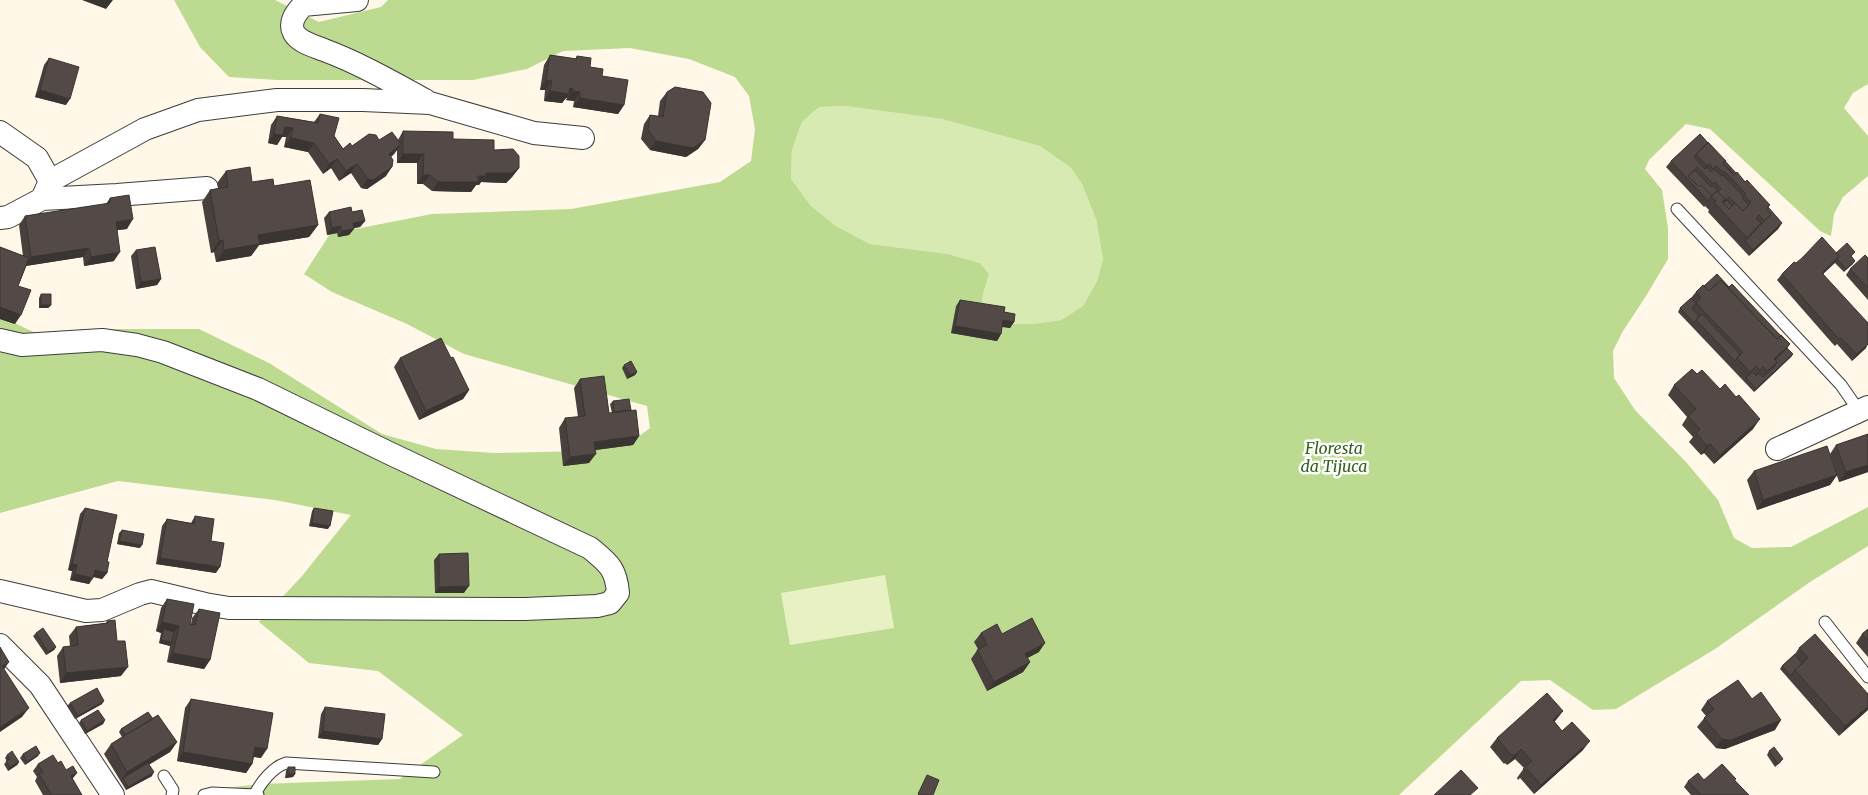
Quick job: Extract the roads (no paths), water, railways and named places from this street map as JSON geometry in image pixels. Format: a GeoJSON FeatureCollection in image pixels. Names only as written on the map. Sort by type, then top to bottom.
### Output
{"type":"FeatureCollection","features":[{"type":"Feature","properties":{"kind":"street"},"geometry":{"type":"LineString","coordinates":[[357,0],[303,6],[294,15],[292,25],[294,34],[304,42],[350,60],[430,103],[534,133],[583,138]]}},
{"type":"Feature","properties":{"kind":"street"},"geometry":{"type":"LineString","coordinates":[[0,218],[8,217],[46,190],[145,129],[198,110],[277,100],[363,100],[430,103]]}},
{"type":"Feature","properties":{"kind":"street"},"geometry":{"type":"LineString","coordinates":[[0,132],[38,158],[46,190]]}},
{"type":"Feature","properties":{"kind":"street"},"geometry":{"type":"LineString","coordinates":[[46,190],[117,195],[207,188]]}},
{"type":"Feature","properties":{"kind":"street"},"geometry":{"type":"LineString","coordinates":[[0,340],[22,345],[102,340],[137,345],[163,352],[258,389],[590,548],[610,564],[617,582],[618,593],[610,603],[588,607],[524,609],[229,608],[151,591],[102,610],[86,612],[0,591]]}},
{"type":"Feature","properties":{"kind":"street"},"geometry":{"type":"LineString","coordinates":[[1777,450],[1864,409]]}},
{"type":"Feature","properties":{"kind":"street"},"geometry":{"type":"LineString","coordinates":[[0,645],[40,685],[113,795]]}},
{"type":"Feature","properties":{"kind":"lane"},"geometry":{"type":"LineString","coordinates":[[1677,209],[1864,409]]}},
{"type":"Feature","properties":{"kind":"lane"},"geometry":{"type":"LineString","coordinates":[[1825,622],[1868,677]]}},
{"type":"Feature","properties":{"kind":"lane"},"geometry":{"type":"LineString","coordinates":[[204,795],[212,793],[257,795],[260,784],[280,765],[286,763],[434,772]]}},
{"type":"Feature","properties":{"kind":"lane"},"geometry":{"type":"LineString","coordinates":[[164,776],[173,790],[172,795]]}},
{"type":"Feature","properties":{"kind":"park label","name":"Floresta da Tijuca"},"geometry":{"type":"Point","coordinates":[1334,457]}}]}
